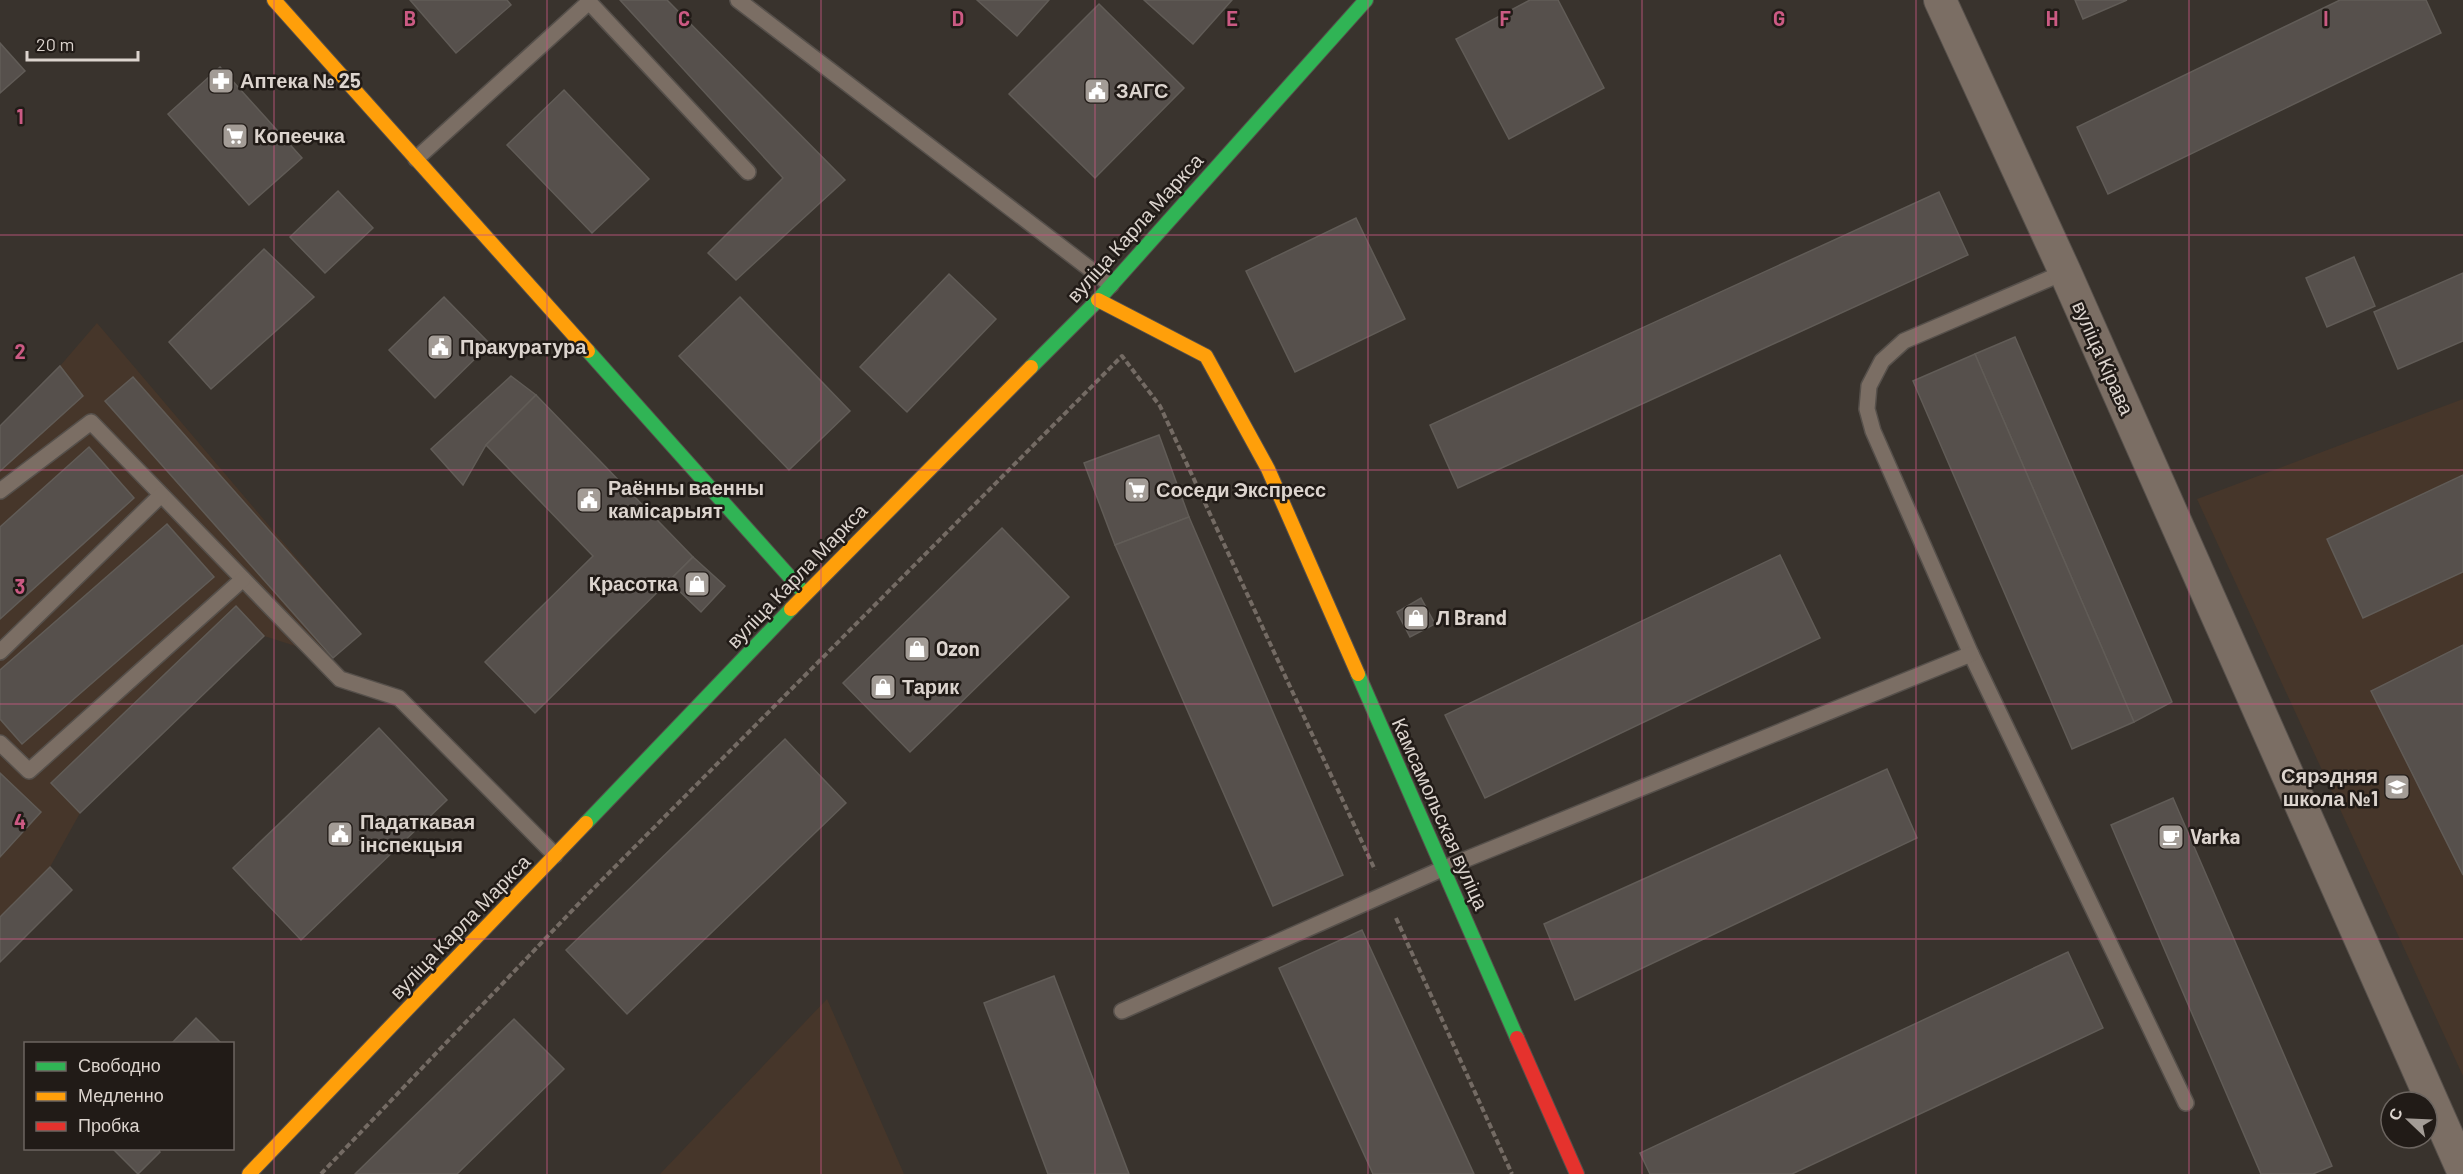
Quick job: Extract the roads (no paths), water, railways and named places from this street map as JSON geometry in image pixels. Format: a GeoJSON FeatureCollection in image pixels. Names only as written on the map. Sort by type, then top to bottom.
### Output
{"type":"FeatureCollection","features":[{"type":"Feature","properties":{"kind":"street"},"geometry":{"type":"LineString","coordinates":[[274,0],[806,594]]}},
{"type":"Feature","properties":{"kind":"street","name":"вуліца Карла Маркса"},"geometry":{"type":"LineString","coordinates":[[249,1174],[806,594],[1098,300],[1366,0]]}},
{"type":"Feature","properties":{"kind":"street","name":"вуліца Кірава"},"geometry":{"type":"LineString","coordinates":[[1940,0],[2065,272],[2463,1171]]}},
{"type":"Feature","properties":{"kind":"street","name":"Камсамольская вуліца"},"geometry":{"type":"LineString","coordinates":[[1098,300],[1206,356],[1268,469],[1577,1174]]}},
{"type":"Feature","properties":{"kind":"lane"},"geometry":{"type":"LineString","coordinates":[[738,0],[1111,285]]}},
{"type":"Feature","properties":{"kind":"lane"},"geometry":{"type":"LineString","coordinates":[[416,159],[589,2],[748,172]]}},
{"type":"Feature","properties":{"kind":"lane"},"geometry":{"type":"LineString","coordinates":[[2065,272],[1904,341],[1882,361],[1869,386],[1867,409],[1873,431],[1971,654],[2186,1103]]}},
{"type":"Feature","properties":{"kind":"lane"},"geometry":{"type":"LineString","coordinates":[[0,491],[91,422],[340,679],[399,698],[555,855]]}},
{"type":"Feature","properties":{"kind":"lane"},"geometry":{"type":"LineString","coordinates":[[0,652],[161,495]]}},
{"type":"Feature","properties":{"kind":"lane"},"geometry":{"type":"LineString","coordinates":[[0,743],[29,771],[243,579]]}},
{"type":"Feature","properties":{"kind":"lane"},"geometry":{"type":"LineString","coordinates":[[1122,1011],[1442,869],[1971,654]]}},
{"type":"Feature","properties":{"kind":"place","name":"Аптека № 25"},"geometry":{"type":"Point","coordinates":[221,81]}},
{"type":"Feature","properties":{"kind":"place","name":"ЗАГС"},"geometry":{"type":"Point","coordinates":[1097,91]}},
{"type":"Feature","properties":{"kind":"place","name":"Копеечка"},"geometry":{"type":"Point","coordinates":[235,136]}},
{"type":"Feature","properties":{"kind":"place","name":"Пракуратура"},"geometry":{"type":"Point","coordinates":[440,347]}},
{"type":"Feature","properties":{"kind":"place","name":"Соседи Экспресс"},"geometry":{"type":"Point","coordinates":[1137,490]}},
{"type":"Feature","properties":{"kind":"place","name":"Раённы ваенны камісарыят"},"geometry":{"type":"Point","coordinates":[589,500]}},
{"type":"Feature","properties":{"kind":"place","name":"Красотка"},"geometry":{"type":"Point","coordinates":[697,584]}},
{"type":"Feature","properties":{"kind":"place","name":"Л Brand"},"geometry":{"type":"Point","coordinates":[1416,618]}},
{"type":"Feature","properties":{"kind":"place","name":"Ozon"},"geometry":{"type":"Point","coordinates":[917,649]}},
{"type":"Feature","properties":{"kind":"place","name":"Тарик"},"geometry":{"type":"Point","coordinates":[883,687]}},
{"type":"Feature","properties":{"kind":"place","name":"Сярэдняя школа №1"},"geometry":{"type":"Point","coordinates":[2397,787]}},
{"type":"Feature","properties":{"kind":"place","name":"Падаткавая інспекцыя"},"geometry":{"type":"Point","coordinates":[340,834]}},
{"type":"Feature","properties":{"kind":"place","name":"Varka"},"geometry":{"type":"Point","coordinates":[2171,837]}}]}
